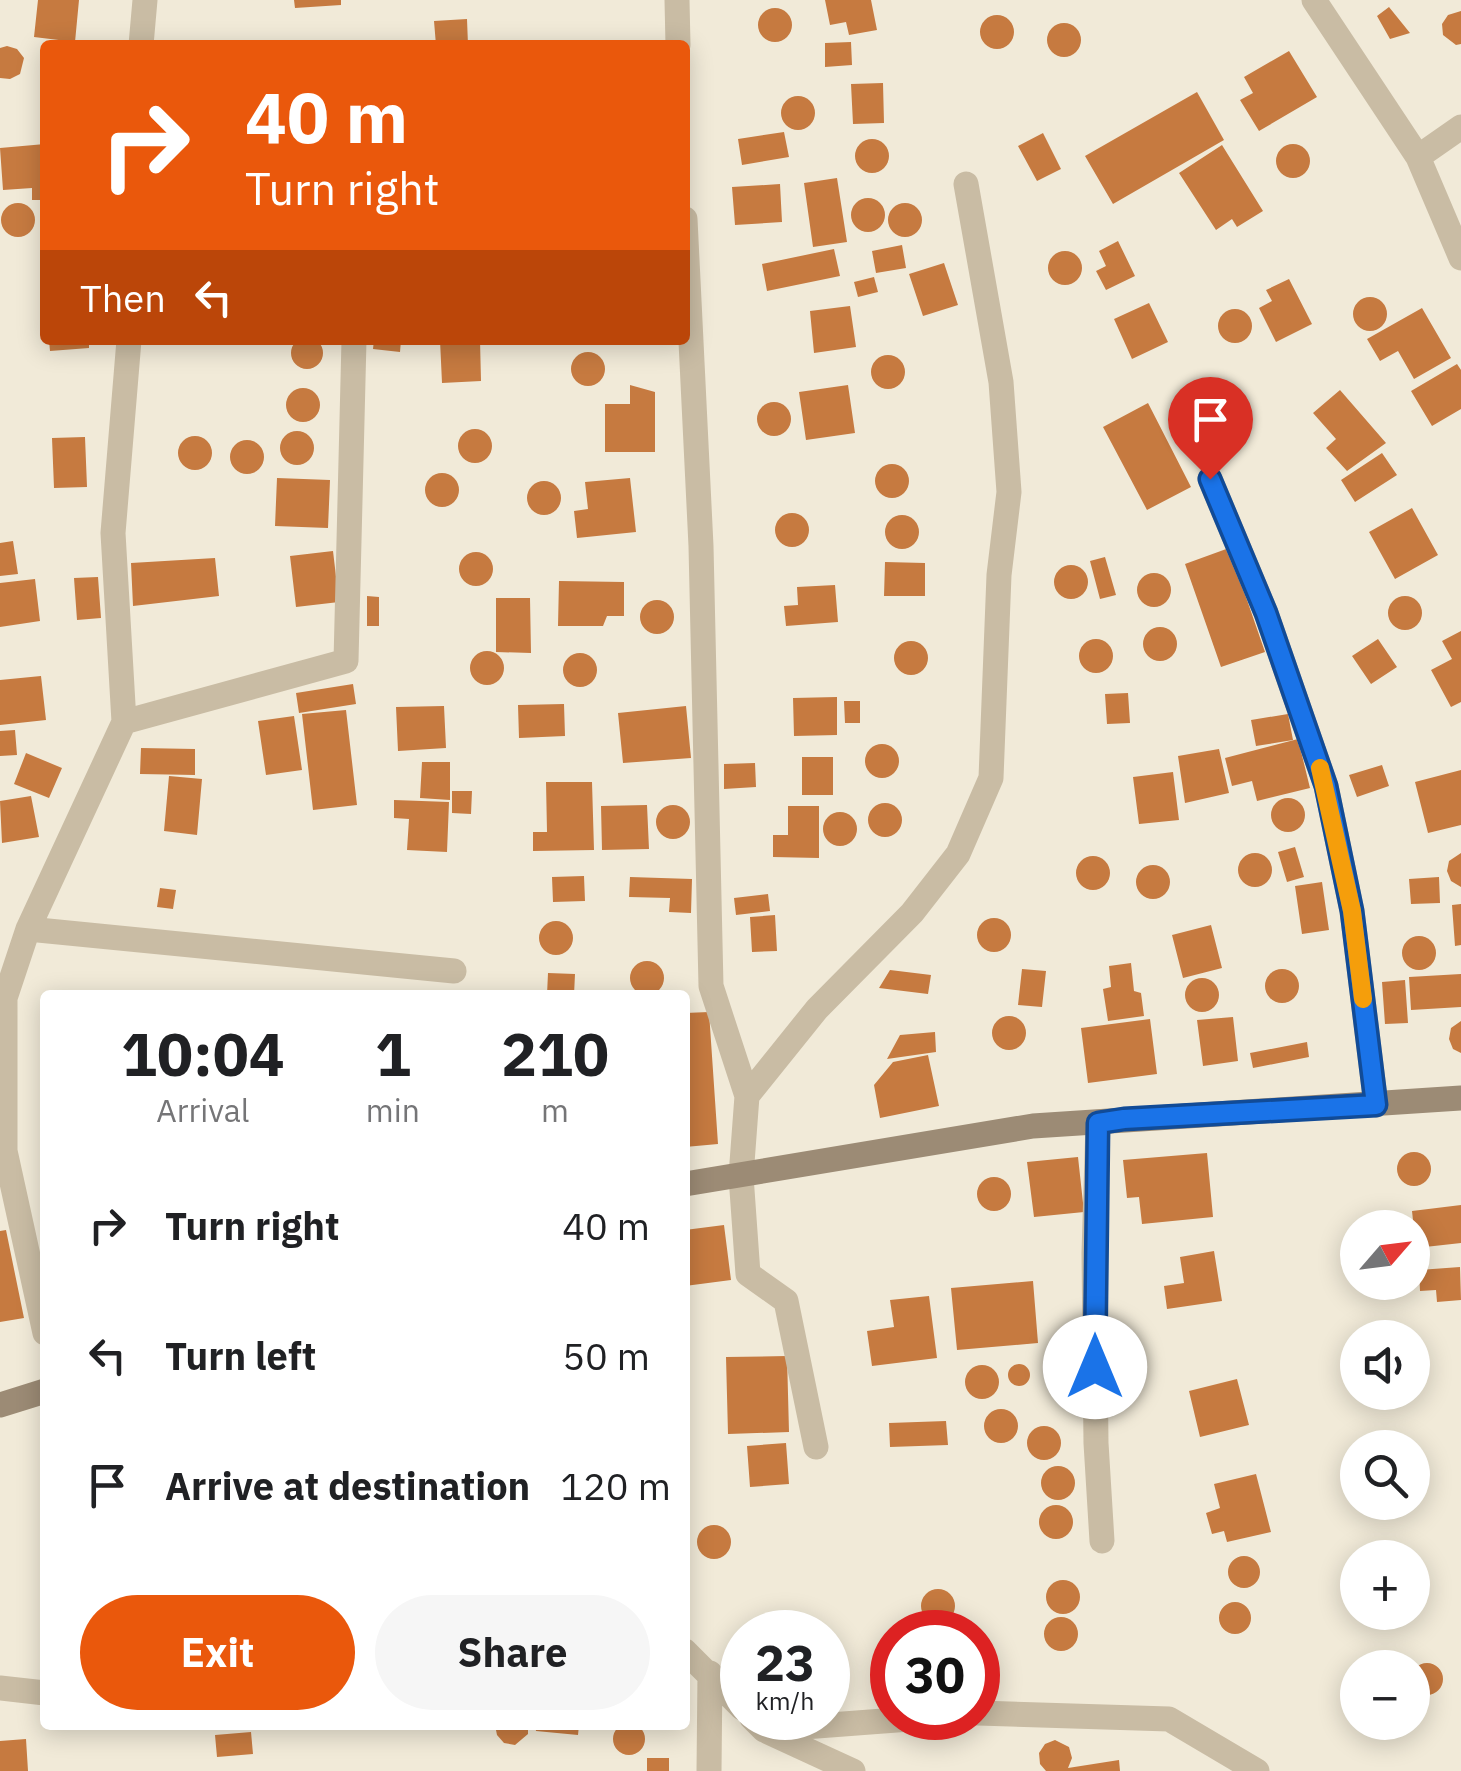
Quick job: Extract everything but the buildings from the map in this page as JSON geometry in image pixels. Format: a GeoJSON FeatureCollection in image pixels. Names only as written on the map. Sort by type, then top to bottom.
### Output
{"type":"FeatureCollection","features":[{"type":"Feature","properties":{"kind":"main road"},"geometry":{"type":"LineString","coordinates":[[690,1183],[1033,1126],[1461,1098]]}},
{"type":"Feature","properties":{"kind":"main road"},"geometry":{"type":"LineString","coordinates":[[0,1405],[40,1393]]}},
{"type":"Feature","properties":{"kind":"street"},"geometry":{"type":"LineString","coordinates":[[141,40],[145,0]]}},
{"type":"Feature","properties":{"kind":"street"},"geometry":{"type":"LineString","coordinates":[[677,0],[678,40]]}},
{"type":"Feature","properties":{"kind":"street"},"geometry":{"type":"LineString","coordinates":[[1314,0],[1418,157],[1461,258]]}},
{"type":"Feature","properties":{"kind":"street"},"geometry":{"type":"LineString","coordinates":[[1418,157],[1461,128]]}},
{"type":"Feature","properties":{"kind":"street"},"geometry":{"type":"LineString","coordinates":[[747,1096],[817,1009],[912,913],[958,854],[991,778],[999,575],[1010,492],[1001,382],[966,184]]}},
{"type":"Feature","properties":{"kind":"street"},"geometry":{"type":"LineString","coordinates":[[690,321],[701,546],[711,986],[747,1096],[741,1176],[748,1274],[786,1301],[816,1447]]}},
{"type":"Feature","properties":{"kind":"street"},"geometry":{"type":"LineString","coordinates":[[40,1310],[5,1151],[5,998],[28,928],[124,722],[113,533],[129,345]]}},
{"type":"Feature","properties":{"kind":"street"},"geometry":{"type":"LineString","coordinates":[[124,722],[346,661],[354,345]]}},
{"type":"Feature","properties":{"kind":"street"},"geometry":{"type":"LineString","coordinates":[[1210,479],[1266,613],[1326,786],[1352,911],[1376,1105]]}},
{"type":"Feature","properties":{"kind":"street"},"geometry":{"type":"LineString","coordinates":[[28,928],[454,970]]}},
{"type":"Feature","properties":{"kind":"street"},"geometry":{"type":"LineString","coordinates":[[1098,1123],[1094,1253],[1102,1541]]}},
{"type":"Feature","properties":{"kind":"street"},"geometry":{"type":"LineString","coordinates":[[690,1655],[720,1684]]}},
{"type":"Feature","properties":{"kind":"street"},"geometry":{"type":"LineString","coordinates":[[708,1771],[710,1673]]}},
{"type":"Feature","properties":{"kind":"street"},"geometry":{"type":"LineString","coordinates":[[0,1688],[40,1692]]}},
{"type":"Feature","properties":{"kind":"street"},"geometry":{"type":"LineString","coordinates":[[1000,1714],[1170,1719],[1257,1771]]}},
{"type":"Feature","properties":{"kind":"street"},"geometry":{"type":"LineString","coordinates":[[790,1740],[853,1771]]}},
{"type":"Feature","properties":{"kind":"slow traffic"},"geometry":{"type":"LineString","coordinates":[[1320,768],[1352,911],[1363,999]]}},
{"type":"Feature","properties":{"kind":"route"},"geometry":{"type":"LineString","coordinates":[[1095,1367],[1098,1123],[1376,1105],[1352,911],[1326,786],[1266,613],[1210,479]]}}]}
